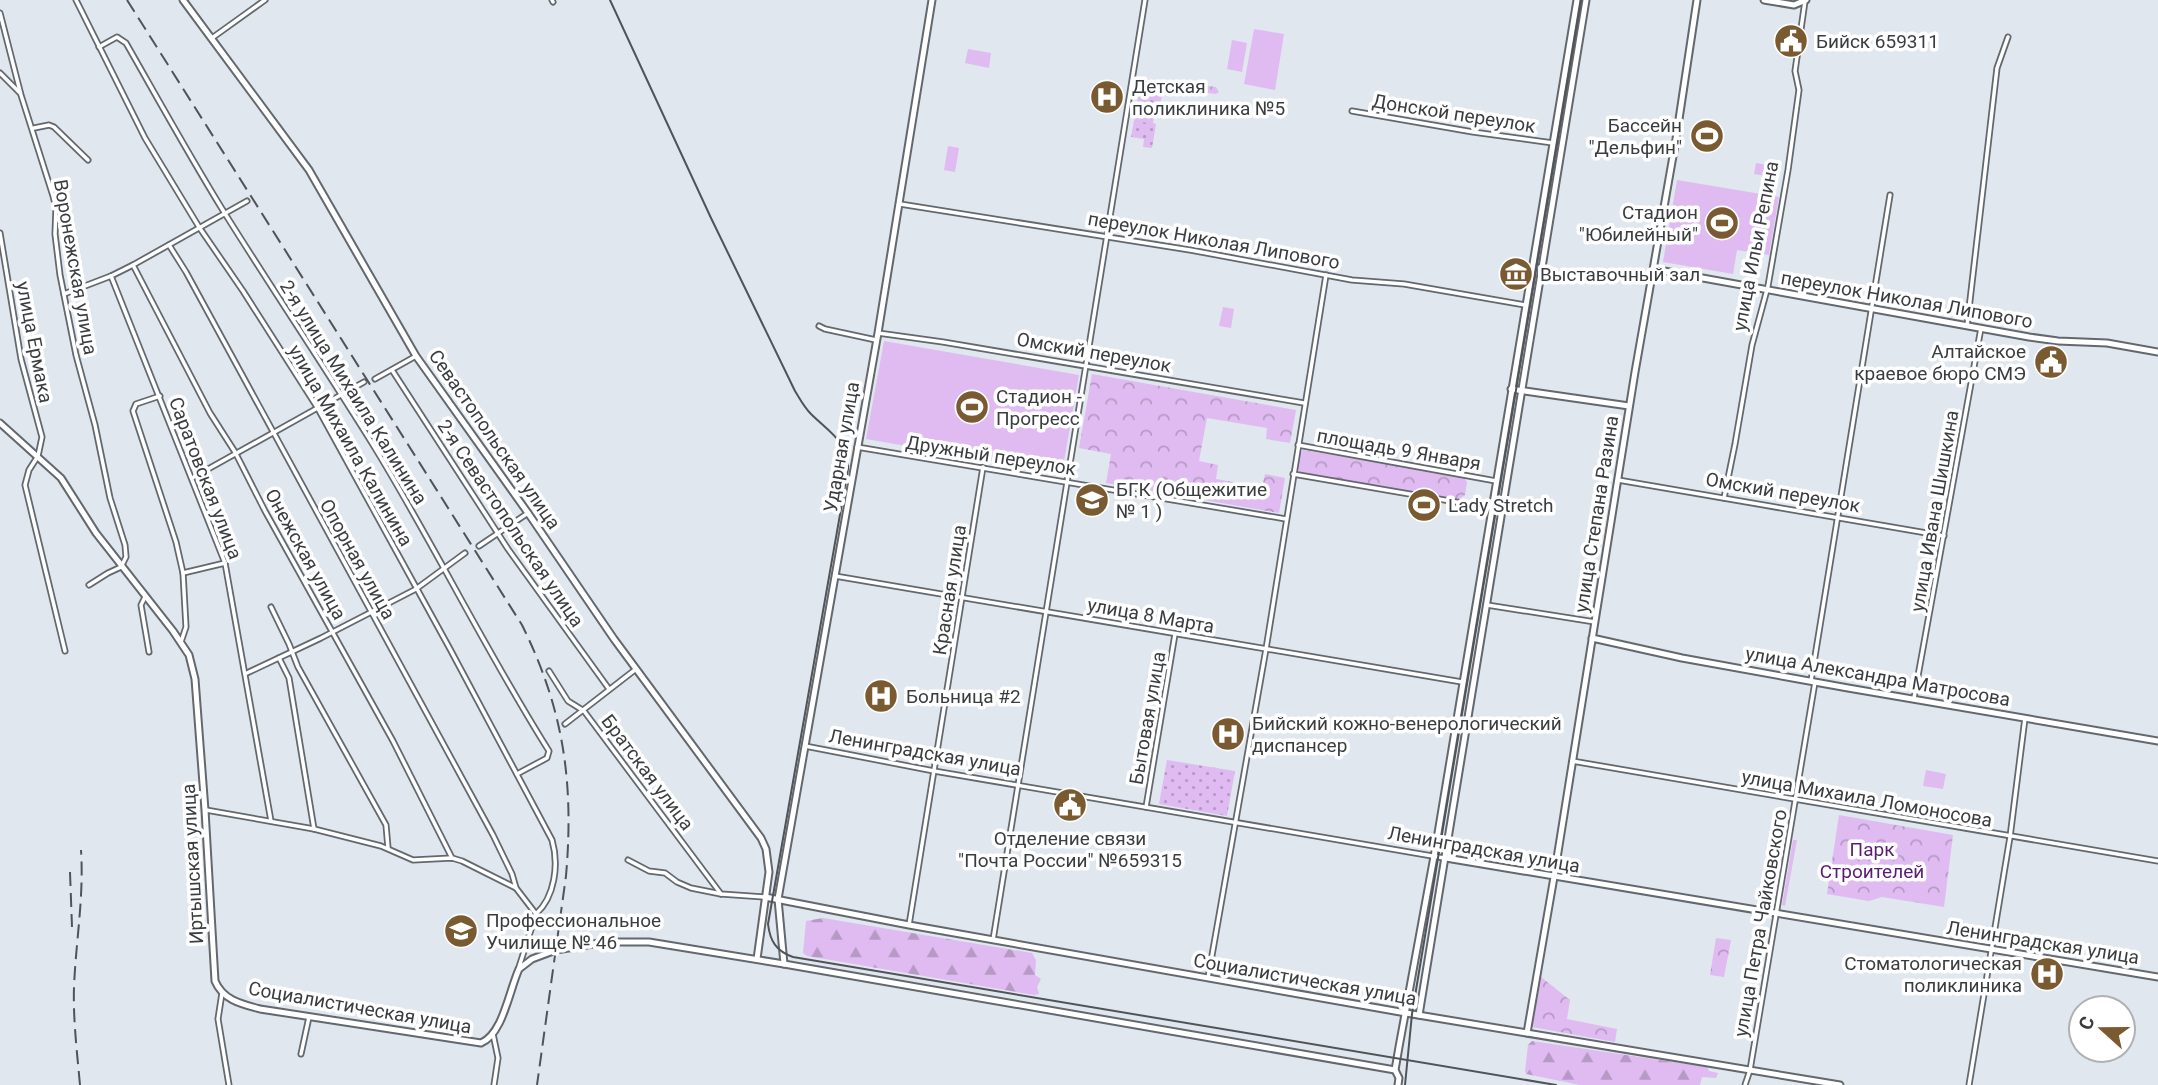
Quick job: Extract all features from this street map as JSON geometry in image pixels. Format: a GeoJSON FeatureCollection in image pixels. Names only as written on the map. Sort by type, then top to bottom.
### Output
{"type":"FeatureCollection","features":[{"type":"Feature","properties":{"kind":"street","name":"улица Михаила Калинина"},"geometry":{"type":"LineString","coordinates":[[76,0],[145,138],[199,227],[317,407],[554,846],[551,891],[536,914]]}},
{"type":"Feature","properties":{"kind":"street","name":"Севастопольская улица"},"geometry":{"type":"LineString","coordinates":[[183,0],[309,170],[416,356],[636,669],[761,838],[769,860],[757,959]]}},
{"type":"Feature","properties":{"kind":"street"},"geometry":{"type":"LineString","coordinates":[[212,37],[265,0]]}},
{"type":"Feature","properties":{"kind":"street","name":"Ударная улица"},"geometry":{"type":"LineString","coordinates":[[784,964],[778,899],[877,337],[932,0]]}},
{"type":"Feature","properties":{"kind":"street"},"geometry":{"type":"LineString","coordinates":[[993,940],[1145,0]]}},
{"type":"Feature","properties":{"kind":"street"},"geometry":{"type":"LineString","coordinates":[[1398,1085],[1399,1078],[1395,1070],[1434,856],[1577,0]]}},
{"type":"Feature","properties":{"kind":"street"},"geometry":{"type":"LineString","coordinates":[[1419,1015],[1586,0]]}},
{"type":"Feature","properties":{"kind":"street","name":"улица Степана Разина"},"geometry":{"type":"LineString","coordinates":[[1527,1033],[1697,0]]}},
{"type":"Feature","properties":{"kind":"street"},"geometry":{"type":"LineString","coordinates":[[1764,0],[1794,5],[1806,1]]}},
{"type":"Feature","properties":{"kind":"street","name":"улица Ильи Репина"},"geometry":{"type":"LineString","coordinates":[[1724,498],[1788,170],[1799,90],[1795,71],[1806,1]]}},
{"type":"Feature","properties":{"kind":"street","name":"Воронежская улица"},"geometry":{"type":"LineString","coordinates":[[0,13],[21,95],[56,208],[58,260],[76,355],[95,425],[110,498],[125,545],[126,557],[121,567]]}},
{"type":"Feature","properties":{"kind":"street","name":"2-я улица Михаила Калинина"},"geometry":{"type":"LineString","coordinates":[[99,47],[117,37],[126,43],[225,213],[341,395],[445,568],[530,723],[549,751],[547,758],[517,774]]}},
{"type":"Feature","properties":{"kind":"street"},"geometry":{"type":"LineString","coordinates":[[1967,326],[1997,68],[2008,37]]}},
{"type":"Feature","properties":{"kind":"street"},"geometry":{"type":"LineString","coordinates":[[0,73],[21,95]]}},
{"type":"Feature","properties":{"kind":"street","name":"Донской переулок"},"geometry":{"type":"LineString","coordinates":[[1352,111],[1553,143]]}},
{"type":"Feature","properties":{"kind":"street"},"geometry":{"type":"LineString","coordinates":[[33,128],[49,125],[54,127],[88,160]]}},
{"type":"Feature","properties":{"kind":"street","name":"улица Петра Чайковского"},"geometry":{"type":"LineString","coordinates":[[1745,1085],[1750,1070],[1795,801],[1836,517],[1890,195]]}},
{"type":"Feature","properties":{"kind":"street"},"geometry":{"type":"LineString","coordinates":[[64,294],[133,265],[247,201]]}},
{"type":"Feature","properties":{"kind":"street","name":"переулок Николая Липового"},"geometry":{"type":"LineString","coordinates":[[898,203],[1190,250],[1352,280],[1405,284],[1525,305]]}},
{"type":"Feature","properties":{"kind":"street","name":"улица Ермака"},"geometry":{"type":"LineString","coordinates":[[0,233],[21,359],[41,432],[42,441],[38,456]]}},
{"type":"Feature","properties":{"kind":"street","name":"Опорная улица"},"geometry":{"type":"LineString","coordinates":[[169,245],[493,835],[516,888]]}},
{"type":"Feature","properties":{"kind":"street","name":"Онежская улица"},"geometry":{"type":"LineString","coordinates":[[133,265],[210,413],[236,452],[265,511],[393,741],[452,858]]}},
{"type":"Feature","properties":{"kind":"street","name":"переулок Николая Липового"},"geometry":{"type":"LineString","coordinates":[[1653,269],[2048,340],[2107,343],[2158,352]]}},
{"type":"Feature","properties":{"kind":"street"},"geometry":{"type":"LineString","coordinates":[[1208,978],[1237,822],[1326,275]]}},
{"type":"Feature","properties":{"kind":"street","name":"Саратовская улица"},"geometry":{"type":"LineString","coordinates":[[111,276],[225,563],[271,821]]}},
{"type":"Feature","properties":{"kind":"street"},"geometry":{"type":"LineString","coordinates":[[1525,305],[1536,306]]}},
{"type":"Feature","properties":{"kind":"street","name":"Омский переулок"},"geometry":{"type":"LineString","coordinates":[[819,326],[877,337],[943,342],[1305,403]]}},
{"type":"Feature","properties":{"kind":"street","name":"улица Ивана Шишкина"},"geometry":{"type":"LineString","coordinates":[[1914,699],[1981,328]]}},
{"type":"Feature","properties":{"kind":"street"},"geometry":{"type":"LineString","coordinates":[[376,379],[416,356]]}},
{"type":"Feature","properties":{"kind":"street","name":"2-я Севастопольская улица"},"geometry":{"type":"LineString","coordinates":[[392,370],[499,533],[609,689]]}},
{"type":"Feature","properties":{"kind":"street"},"geometry":{"type":"LineString","coordinates":[[192,478],[364,382]]}},
{"type":"Feature","properties":{"kind":"street"},"geometry":{"type":"LineString","coordinates":[[1511,389],[1629,406]]}},
{"type":"Feature","properties":{"kind":"street","name":"Иртышская улица"},"geometry":{"type":"LineString","coordinates":[[160,396],[136,404],[133,411],[176,542],[183,573],[186,627],[181,642]]}},
{"type":"Feature","properties":{"kind":"street","name":"Иртышская улица"},"geometry":{"type":"LineString","coordinates":[[0,423],[61,478],[121,567],[189,655],[195,679],[214,971],[222,993],[218,1019],[229,1085]]}},
{"type":"Feature","properties":{"kind":"street","name":"площадь 9 Января"},"geometry":{"type":"LineString","coordinates":[[1297,445],[1496,481]]}},
{"type":"Feature","properties":{"kind":"street","name":"Дружный переулок"},"geometry":{"type":"LineString","coordinates":[[857,447],[1286,519]]}},
{"type":"Feature","properties":{"kind":"street"},"geometry":{"type":"LineString","coordinates":[[38,456],[29,470],[25,485],[65,651]]}},
{"type":"Feature","properties":{"kind":"street","name":"Красная улица"},"geometry":{"type":"LineString","coordinates":[[909,925],[984,467]]}},
{"type":"Feature","properties":{"kind":"street"},"geometry":{"type":"LineString","coordinates":[[1293,474],[1491,508]]}},
{"type":"Feature","properties":{"kind":"street","name":"Омский переулок"},"geometry":{"type":"LineString","coordinates":[[1618,480],[1944,536]]}},
{"type":"Feature","properties":{"kind":"street"},"geometry":{"type":"LineString","coordinates":[[480,546],[528,513]]}},
{"type":"Feature","properties":{"kind":"street"},"geometry":{"type":"LineString","coordinates":[[246,673],[416,589],[465,553]]}},
{"type":"Feature","properties":{"kind":"street"},"geometry":{"type":"LineString","coordinates":[[183,573],[225,563]]}},
{"type":"Feature","properties":{"kind":"street"},"geometry":{"type":"LineString","coordinates":[[89,585],[121,567]]}},
{"type":"Feature","properties":{"kind":"street","name":"улица 8 Марта"},"geometry":{"type":"LineString","coordinates":[[835,576],[1462,682]]}},
{"type":"Feature","properties":{"kind":"street"},"geometry":{"type":"LineString","coordinates":[[145,597],[141,606],[149,652]]}},
{"type":"Feature","properties":{"kind":"street"},"geometry":{"type":"LineString","coordinates":[[1488,605],[1595,622]]}},
{"type":"Feature","properties":{"kind":"street"},"geometry":{"type":"LineString","coordinates":[[271,607],[305,681],[386,825],[388,848]]}},
{"type":"Feature","properties":{"kind":"street","name":"Бытовая улица"},"geometry":{"type":"LineString","coordinates":[[1146,807],[1175,634]]}},
{"type":"Feature","properties":{"kind":"street","name":"улица Александра Матросова"},"geometry":{"type":"LineString","coordinates":[[1592,638],[1813,682],[2158,741]]}},
{"type":"Feature","properties":{"kind":"street"},"geometry":{"type":"LineString","coordinates":[[279,658],[289,678],[314,829]]}},
{"type":"Feature","properties":{"kind":"street"},"geometry":{"type":"LineString","coordinates":[[565,724],[636,669]]}},
{"type":"Feature","properties":{"kind":"street","name":"Братская улица"},"geometry":{"type":"LineString","coordinates":[[550,671],[568,701],[584,711],[721,894]]}},
{"type":"Feature","properties":{"kind":"street"},"geometry":{"type":"LineString","coordinates":[[1462,682],[1475,684]]}},
{"type":"Feature","properties":{"kind":"street"},"geometry":{"type":"LineString","coordinates":[[1969,1085],[2010,837],[2025,718]]}},
{"type":"Feature","properties":{"kind":"street","name":"Ленинградская улица"},"geometry":{"type":"LineString","coordinates":[[805,746],[934,771],[1554,877],[2158,977]]}},
{"type":"Feature","properties":{"kind":"street","name":"улица Михаила Ломоносова"},"geometry":{"type":"LineString","coordinates":[[1572,761],[2158,861]]}},
{"type":"Feature","properties":{"kind":"street"},"geometry":{"type":"LineString","coordinates":[[205,810],[314,829],[388,848],[413,860],[452,858],[516,888],[536,914]]}},
{"type":"Feature","properties":{"kind":"street"},"geometry":{"type":"LineString","coordinates":[[628,860],[649,871],[666,873],[687,887],[721,894],[765,897]]}},
{"type":"Feature","properties":{"kind":"street","name":"Социалистическая улица"},"geometry":{"type":"LineString","coordinates":[[765,897],[1406,1013],[1840,1085]]}},
{"type":"Feature","properties":{"kind":"street","name":"Социалистическая улица"},"geometry":{"type":"LineString","coordinates":[[222,993],[244,1005],[475,1043],[484,1042],[498,1027],[536,914]]}},
{"type":"Feature","properties":{"kind":"street"},"geometry":{"type":"LineString","coordinates":[[519,969],[532,959],[556,950],[605,942],[649,943],[757,959],[1395,1070]]}},
{"type":"Feature","properties":{"kind":"street"},"geometry":{"type":"LineString","coordinates":[[302,1054],[309,1017]]}},
{"type":"Feature","properties":{"kind":"street","name":"Социалистическая улица"},"geometry":{"type":"LineString","coordinates":[[494,1034],[498,1058],[494,1085]]}},
{"type":"Feature","properties":{"kind":"green space"},"geometry":{"type":"Polygon","coordinates":[[[1254,29],[1284,34],[1275,90],[1244,84],[1254,29]]]}},
{"type":"Feature","properties":{"kind":"green space"},"geometry":{"type":"Polygon","coordinates":[[[1232,40],[1247,43],[1242,72],[1227,69],[1232,40]]]}},
{"type":"Feature","properties":{"kind":"green space"},"geometry":{"type":"Polygon","coordinates":[[[968,49],[991,53],[989,68],[965,63],[968,49]]]}},
{"type":"Feature","properties":{"kind":"green space"},"geometry":{"type":"Polygon","coordinates":[[[1156,80],[1163,90],[1160,105],[1154,105],[1153,123],[1156,124],[1152,148],[1143,147],[1144,139],[1131,137],[1139,93],[1151,95],[1156,80]]]}},
{"type":"Feature","properties":{"kind":"green space"},"geometry":{"type":"Polygon","coordinates":[[[1164,82],[1216,87],[1219,92],[1216,94],[1175,88],[1164,82]]]}},
{"type":"Feature","properties":{"kind":"green space"},"geometry":{"type":"Polygon","coordinates":[[[1138,100],[1152,102],[1148,123],[1135,121],[1138,100]]]}},
{"type":"Feature","properties":{"kind":"green space"},"geometry":{"type":"Polygon","coordinates":[[[948,146],[959,148],[955,172],[944,170],[948,146]]]}},
{"type":"Feature","properties":{"kind":"green space"},"geometry":{"type":"Polygon","coordinates":[[[1756,163],[1774,166],[1773,177],[1754,174],[1756,163]]]}},
{"type":"Feature","properties":{"kind":"green space","name":"Стадион \"Юбилейный\""},"geometry":{"type":"Polygon","coordinates":[[[1677,180],[1779,197],[1769,255],[1737,250],[1733,274],[1663,262],[1677,180]]]}},
{"type":"Feature","properties":{"kind":"green space"},"geometry":{"type":"Polygon","coordinates":[[[1223,307],[1234,309],[1231,328],[1219,326],[1223,307]]]}},
{"type":"Feature","properties":{"kind":"green space","name":"Стадион - Прогресс"},"geometry":{"type":"Polygon","coordinates":[[[884,341],[1079,375],[1062,473],[866,439],[884,341]]]}},
{"type":"Feature","properties":{"kind":"green space"},"geometry":{"type":"Polygon","coordinates":[[[1092,374],[1296,410],[1290,443],[1266,439],[1267,428],[1207,418],[1199,461],[1218,465],[1216,479],[1262,487],[1265,474],[1285,478],[1279,513],[1106,483],[1111,454],[1079,448],[1092,374]]]}},
{"type":"Feature","properties":{"kind":"green space"},"geometry":{"type":"Polygon","coordinates":[[[1303,450],[1463,476],[1467,482],[1465,495],[1459,499],[1301,473],[1297,468],[1299,455],[1303,450]]]}},
{"type":"Feature","properties":{"kind":"green space"},"geometry":{"type":"Polygon","coordinates":[[[1167,760],[1235,771],[1227,816],[1159,804],[1167,760]]]}},
{"type":"Feature","properties":{"kind":"green space"},"geometry":{"type":"Polygon","coordinates":[[[1926,770],[1946,774],[1943,789],[1923,786],[1926,770]]]}},
{"type":"Feature","properties":{"kind":"green space","name":"Парк Строителей"},"geometry":{"type":"Polygon","coordinates":[[[1839,815],[1953,835],[1944,907],[1882,897],[1869,901],[1827,894],[1839,815]]]}},
{"type":"Feature","properties":{"kind":"green space"},"geometry":{"type":"Polygon","coordinates":[[[1793,840],[1797,840],[1785,906],[1782,905],[1793,840]]]}},
{"type":"Feature","properties":{"kind":"green space"},"geometry":{"type":"Polygon","coordinates":[[[823,918],[1032,953],[1036,960],[1035,975],[1041,979],[1037,987],[1039,994],[807,956],[803,953],[806,921],[823,918]]]}},
{"type":"Feature","properties":{"kind":"green space"},"geometry":{"type":"Polygon","coordinates":[[[1716,938],[1731,940],[1724,977],[1710,975],[1716,938]]]}},
{"type":"Feature","properties":{"kind":"green space"},"geometry":{"type":"Polygon","coordinates":[[[1541,977],[1570,1000],[1567,1019],[1617,1029],[1615,1042],[1532,1027],[1541,977]]]}},
{"type":"Feature","properties":{"kind":"green space"},"geometry":{"type":"Polygon","coordinates":[[[1532,1041],[1707,1067],[1709,1071],[1718,1073],[1716,1078],[1702,1077],[1700,1085],[1580,1085],[1526,1074],[1528,1045],[1532,1041]]]}},
{"type":"Feature","properties":{"kind":"tram line"},"geometry":{"type":"LineString","coordinates":[[610,0],[795,391],[802,403],[841,444],[847,460],[848,469],[768,924],[772,940],[778,948],[793,957],[1556,1085]]}},
{"type":"Feature","properties":{"kind":"tram line"},"geometry":{"type":"LineString","coordinates":[[1405,1085],[1412,1014],[1581,0]]}},
{"type":"Feature","properties":{"kind":"railway"},"geometry":{"type":"LineString","coordinates":[[127,0],[522,625],[548,687],[563,748],[567,778],[568,842],[566,876],[537,1085]]}},
{"type":"Feature","properties":{"kind":"railway"},"geometry":{"type":"LineString","coordinates":[[80,1085],[74,999],[81,850]]}},
{"type":"Feature","properties":{"kind":"railway"},"geometry":{"type":"LineString","coordinates":[[70,872],[72,927]]}},
{"type":"Feature","properties":{"kind":"place","name":"Бийск 659311"},"geometry":{"type":"Point","coordinates":[1791,41]}},
{"type":"Feature","properties":{"kind":"place","name":"Детская поликлиника №5"},"geometry":{"type":"Point","coordinates":[1107,97]}},
{"type":"Feature","properties":{"kind":"place","name":"Бассейн \"Дельфин\""},"geometry":{"type":"Point","coordinates":[1707,136]}},
{"type":"Feature","properties":{"kind":"place","name":"Стадион \"Юбилейный\""},"geometry":{"type":"Point","coordinates":[1722,223]}},
{"type":"Feature","properties":{"kind":"place","name":"Выставочный зал"},"geometry":{"type":"Point","coordinates":[1516,274]}},
{"type":"Feature","properties":{"kind":"place","name":"Алтайское краевое бюро СМЭ"},"geometry":{"type":"Point","coordinates":[2051,362]}},
{"type":"Feature","properties":{"kind":"place","name":"Стадион - Прогресс"},"geometry":{"type":"Point","coordinates":[972,407]}},
{"type":"Feature","properties":{"kind":"place","name":"БГК (Общежитие № 1 )"},"geometry":{"type":"Point","coordinates":[1092,500]}},
{"type":"Feature","properties":{"kind":"place","name":"Lady Stretch"},"geometry":{"type":"Point","coordinates":[1424,505]}},
{"type":"Feature","properties":{"kind":"place","name":"Больница #2"},"geometry":{"type":"Point","coordinates":[881,696]}},
{"type":"Feature","properties":{"kind":"place","name":"Бийский кожно-венерологический диспансер"},"geometry":{"type":"Point","coordinates":[1228,734]}},
{"type":"Feature","properties":{"kind":"place","name":"Отделение связи \"Почта России\" №659315"},"geometry":{"type":"Point","coordinates":[1070,805]}},
{"type":"Feature","properties":{"kind":"place","name":"Профессиональное Училище № 46"},"geometry":{"type":"Point","coordinates":[461,931]}},
{"type":"Feature","properties":{"kind":"place","name":"Стоматологическая поликлиника"},"geometry":{"type":"Point","coordinates":[2047,974]}}]}
